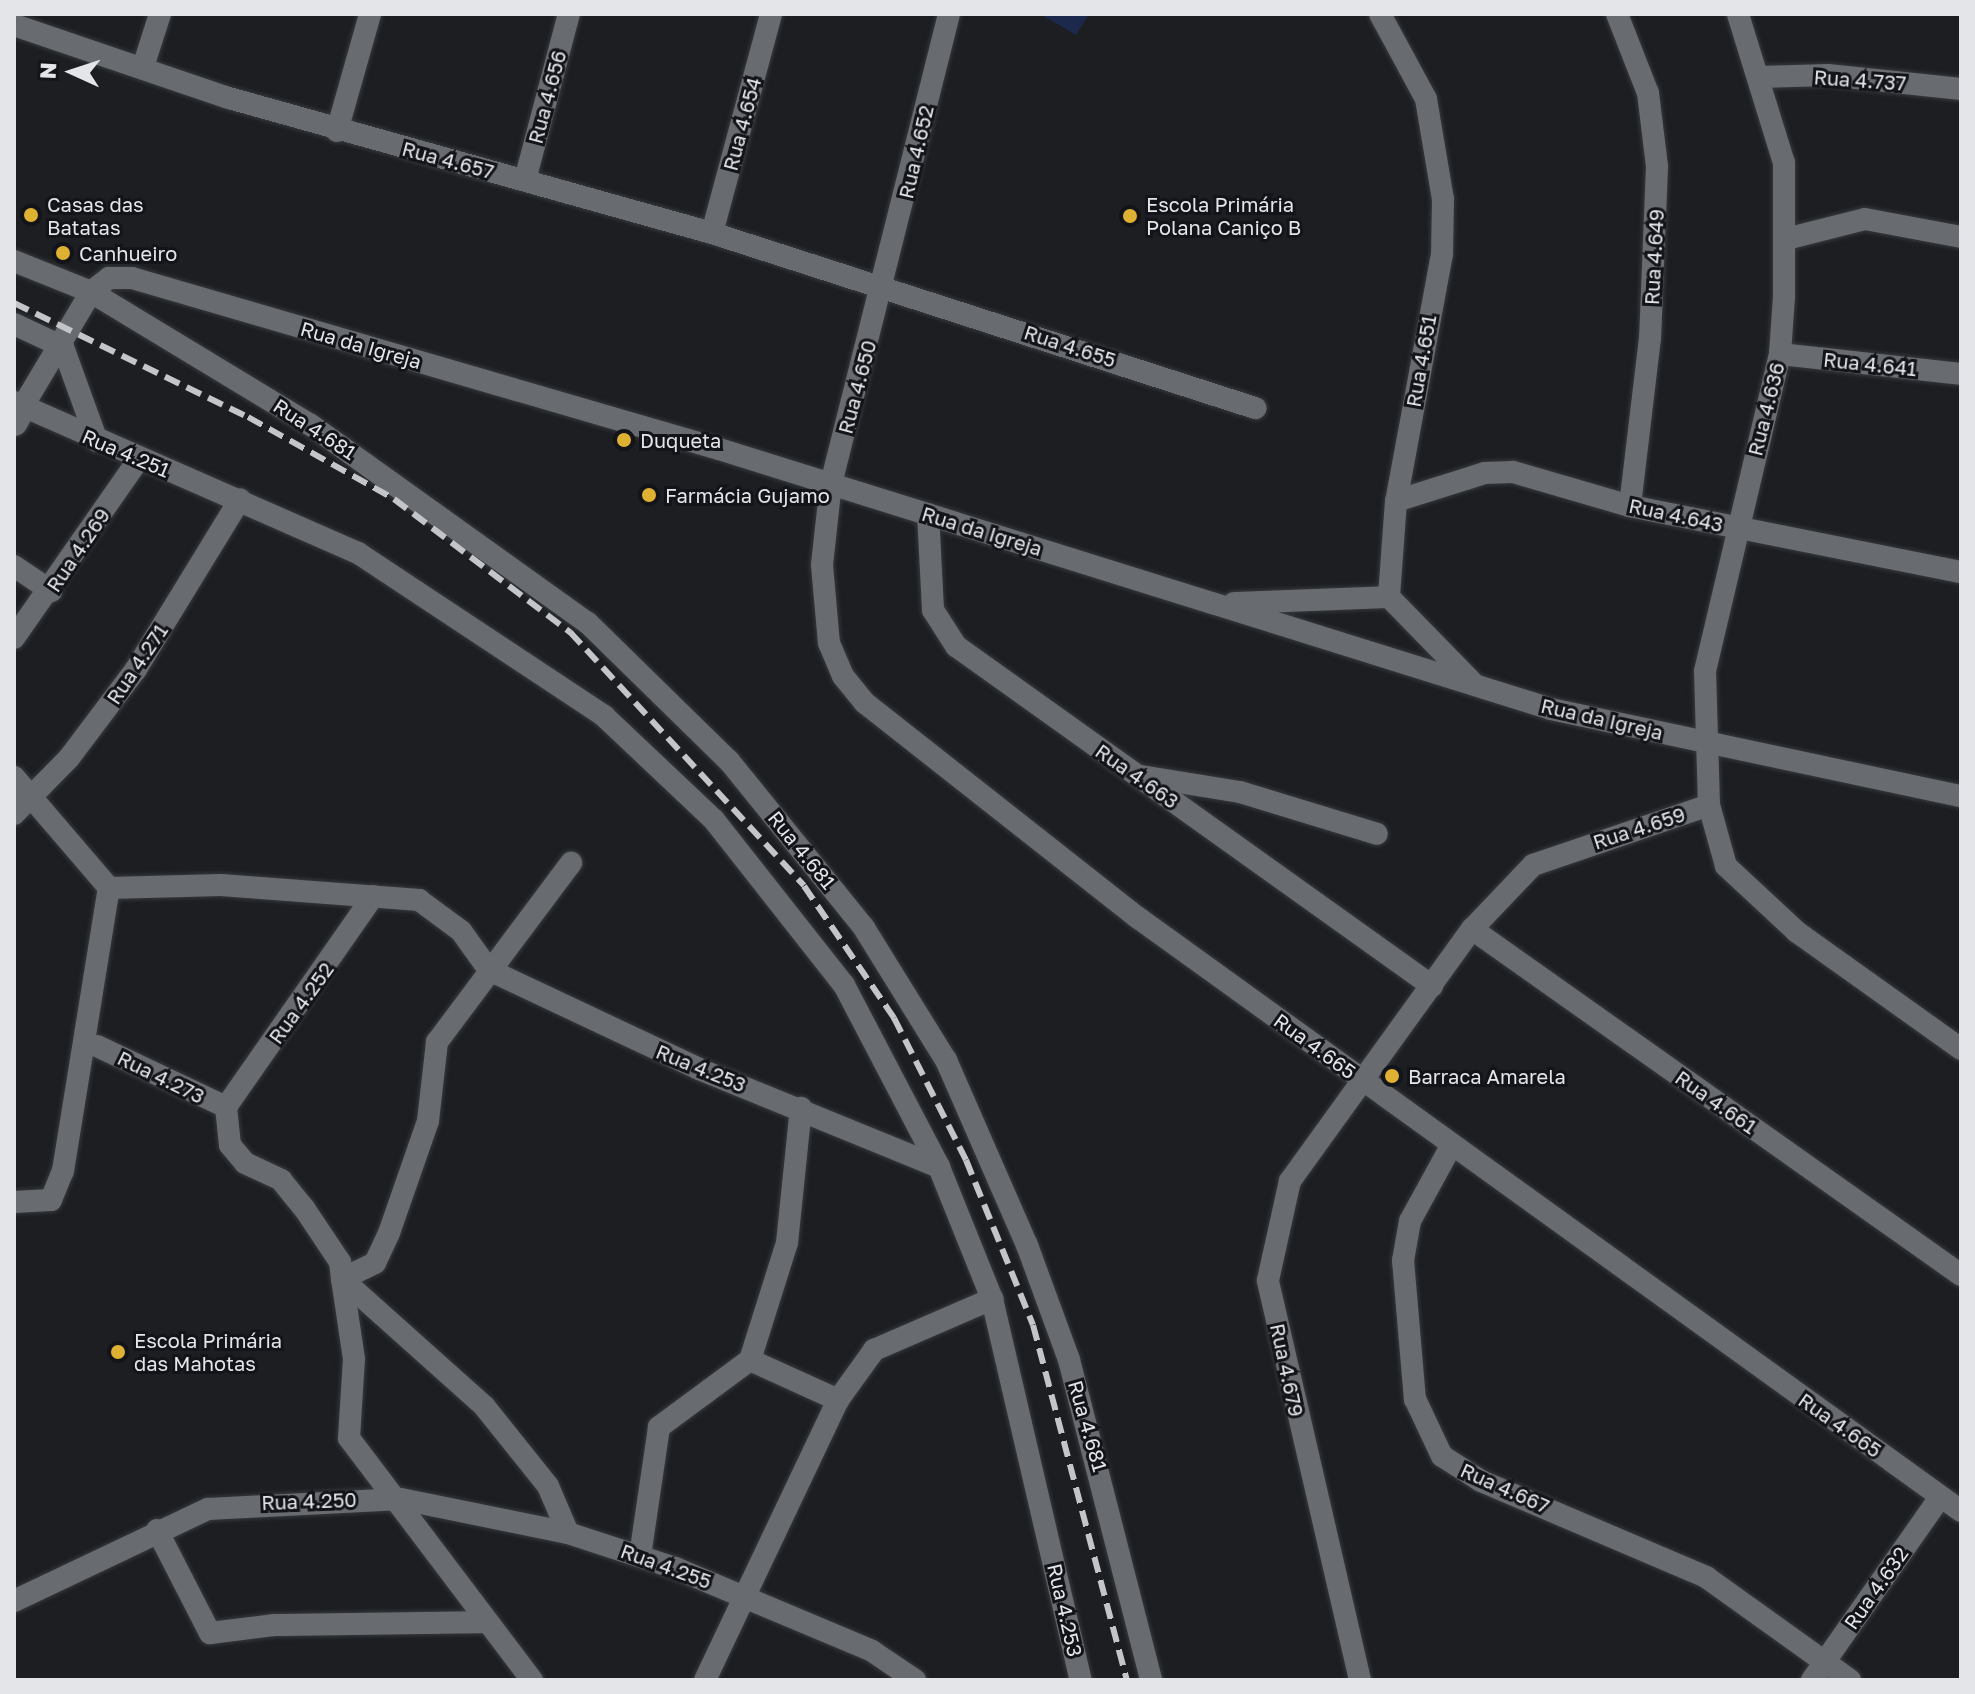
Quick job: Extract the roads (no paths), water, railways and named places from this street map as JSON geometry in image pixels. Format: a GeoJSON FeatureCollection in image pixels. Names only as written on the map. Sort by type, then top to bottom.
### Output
{"type":"FeatureCollection","features":[{"type":"Feature","properties":{"kind":"street"},"geometry":{"type":"LineString","coordinates":[[143,67],[160,14]]}},
{"type":"Feature","properties":{"kind":"street"},"geometry":{"type":"LineString","coordinates":[[337,131],[370,14]]}},
{"type":"Feature","properties":{"kind":"street","name":"Rua 4.656"},"geometry":{"type":"LineString","coordinates":[[525,180],[569,14]]}},
{"type":"Feature","properties":{"kind":"street","name":"Rua 4.654"},"geometry":{"type":"LineString","coordinates":[[712,233],[771,14]]}},
{"type":"Feature","properties":{"kind":"street","name":"Rua 4.652"},"geometry":{"type":"LineString","coordinates":[[884,291],[949,14]]}},
{"type":"Feature","properties":{"kind":"street","name":"Rua 4.651"},"geometry":{"type":"LineString","coordinates":[[1380,14],[1426,99],[1443,199],[1442,254],[1396,501],[1389,597]]}},
{"type":"Feature","properties":{"kind":"street","name":"Rua 4.649"},"geometry":{"type":"LineString","coordinates":[[1617,14],[1648,93],[1657,166],[1650,338],[1630,506]]}},
{"type":"Feature","properties":{"kind":"street","name":"Rua 4.636"},"geometry":{"type":"LineString","coordinates":[[1709,805],[1703,742],[1705,671],[1735,527],[1780,354],[1786,239],[1784,163],[1738,14]]}},
{"type":"Feature","properties":{"kind":"street","name":"Rua 4.657"},"geometry":{"type":"LineString","coordinates":[[14,25],[337,131],[712,233],[884,291]]}},
{"type":"Feature","properties":{"kind":"street","name":"Rua 4.737"},"geometry":{"type":"LineString","coordinates":[[1759,77],[1828,75],[1961,89]]}},
{"type":"Feature","properties":{"kind":"street"},"geometry":{"type":"LineString","coordinates":[[1786,239],[1865,219],[1961,237]]}},
{"type":"Feature","properties":{"kind":"street","name":"Rua da Igreja"},"geometry":{"type":"LineString","coordinates":[[14,261],[97,288],[132,278],[831,483],[1475,685],[1703,742],[1961,796]]}},
{"type":"Feature","properties":{"kind":"street"},"geometry":{"type":"LineString","coordinates":[[17,410],[63,347],[97,288]]}},
{"type":"Feature","properties":{"kind":"street","name":"Rua 4.681"},"geometry":{"type":"LineString","coordinates":[[97,288],[440,511],[588,623],[729,761],[864,928],[946,1060],[1027,1245],[1077,1389],[1151,1680]]}},
{"type":"Feature","properties":{"kind":"street","name":"Rua 4.655"},"geometry":{"type":"LineString","coordinates":[[884,291],[1255,408]]}},
{"type":"Feature","properties":{"kind":"street","name":"Rua 4.650"},"geometry":{"type":"LineString","coordinates":[[831,483],[884,291]]}},
{"type":"Feature","properties":{"kind":"street"},"geometry":{"type":"LineString","coordinates":[[14,324],[63,347],[97,441]]}},
{"type":"Feature","properties":{"kind":"street","name":"Rua 4.641"},"geometry":{"type":"LineString","coordinates":[[1780,354],[1961,374]]}},
{"type":"Feature","properties":{"kind":"street","name":"Rua 4.251"},"geometry":{"type":"LineString","coordinates":[[17,410],[240,499],[358,553],[507,646],[666,772],[823,954],[939,1167]]}},
{"type":"Feature","properties":{"kind":"street","name":"Rua 4.269"},"geometry":{"type":"LineString","coordinates":[[14,638],[51,591],[138,460]]}},
{"type":"Feature","properties":{"kind":"street","name":"Rua 4.643"},"geometry":{"type":"LineString","coordinates":[[1396,501],[1485,473],[1513,472],[1630,506],[1961,572]]}},
{"type":"Feature","properties":{"kind":"street","name":"Rua 4.665"},"geometry":{"type":"LineString","coordinates":[[831,483],[822,565],[829,643],[865,703],[1137,917],[1366,1083],[1450,1148],[1961,1511]]}},
{"type":"Feature","properties":{"kind":"street","name":"Rua 4.271"},"geometry":{"type":"LineString","coordinates":[[14,814],[32,798],[136,669],[240,499]]}},
{"type":"Feature","properties":{"kind":"street","name":"Rua 4.663"},"geometry":{"type":"LineString","coordinates":[[928,514],[933,610],[942,629],[992,675],[1432,986]]}},
{"type":"Feature","properties":{"kind":"street"},"geometry":{"type":"LineString","coordinates":[[14,566],[51,591]]}},
{"type":"Feature","properties":{"kind":"street"},"geometry":{"type":"LineString","coordinates":[[1216,604],[1389,597],[1475,685]]}},
{"type":"Feature","properties":{"kind":"street"},"geometry":{"type":"LineString","coordinates":[[1137,776],[1240,792],[1377,834]]}},
{"type":"Feature","properties":{"kind":"street"},"geometry":{"type":"LineString","coordinates":[[14,777],[109,888],[63,1171],[51,1200],[14,1202]]}},
{"type":"Feature","properties":{"kind":"street","name":"Rua 4.659"},"geometry":{"type":"LineString","coordinates":[[1366,1083],[1472,929],[1533,865],[1709,805],[1726,866],[1797,932],[1961,1049]]}},
{"type":"Feature","properties":{"kind":"street"},"geometry":{"type":"LineString","coordinates":[[342,1279],[375,1263],[428,1121],[430,1058],[489,970],[571,863]]}},
{"type":"Feature","properties":{"kind":"street","name":"Rua 4.253"},"geometry":{"type":"LineString","coordinates":[[109,888],[221,885],[373,896],[438,909],[489,970],[939,1167],[992,1299],[1081,1680]]}},
{"type":"Feature","properties":{"kind":"street","name":"Rua 4.252"},"geometry":{"type":"LineString","coordinates":[[226,1107],[373,896]]}},
{"type":"Feature","properties":{"kind":"street","name":"Rua 4.661"},"geometry":{"type":"LineString","coordinates":[[1472,929],[1961,1275]]}},
{"type":"Feature","properties":{"kind":"street","name":"Rua 4.273"},"geometry":{"type":"LineString","coordinates":[[97,1046],[226,1107]]}},
{"type":"Feature","properties":{"kind":"street","name":"Rua 4.679"},"geometry":{"type":"LineString","coordinates":[[1360,1680],[1268,1280],[1290,1181],[1366,1083]]}},
{"type":"Feature","properties":{"kind":"street"},"geometry":{"type":"LineString","coordinates":[[226,1107],[230,1145],[245,1163],[281,1180],[340,1262],[354,1359],[349,1438],[401,1499],[483,1622],[532,1680]]}},
{"type":"Feature","properties":{"kind":"street"},"geometry":{"type":"LineString","coordinates":[[640,1556],[659,1427],[750,1360],[787,1243],[801,1108]]}},
{"type":"Feature","properties":{"kind":"street","name":"Rua 4.667"},"geometry":{"type":"LineString","coordinates":[[1450,1148],[1410,1221],[1403,1260],[1415,1399],[1424,1433],[1442,1456],[1481,1481],[1706,1577],[1819,1671],[1850,1680]]}},
{"type":"Feature","properties":{"kind":"street"},"geometry":{"type":"LineString","coordinates":[[342,1279],[484,1406],[548,1486],[568,1533]]}},
{"type":"Feature","properties":{"kind":"street"},"geometry":{"type":"LineString","coordinates":[[705,1680],[838,1400],[874,1350],[992,1299]]}},
{"type":"Feature","properties":{"kind":"street"},"geometry":{"type":"LineString","coordinates":[[750,1360],[838,1400]]}},
{"type":"Feature","properties":{"kind":"street","name":"Rua 4.632"},"geometry":{"type":"LineString","coordinates":[[1819,1671],[1940,1497]]}},
{"type":"Feature","properties":{"kind":"street","name":"Rua 4.250"},"geometry":{"type":"LineString","coordinates":[[14,1601],[157,1530],[208,1509],[256,1502],[401,1499]]}},
{"type":"Feature","properties":{"kind":"street","name":"Rua 4.255"},"geometry":{"type":"LineString","coordinates":[[401,1499],[568,1533],[640,1556],[745,1595],[872,1651],[915,1680]]}},
{"type":"Feature","properties":{"kind":"street"},"geometry":{"type":"LineString","coordinates":[[157,1530],[210,1633],[483,1622]]}},
{"type":"Feature","properties":{"kind":"railway"},"geometry":{"type":"LineString","coordinates":[[14,303],[248,417],[394,499],[570,632],[804,886],[894,1018],[966,1160],[1033,1325],[1127,1680]]}},
{"type":"Feature","properties":{"kind":"place","name":"Casas das Batatas"},"geometry":{"type":"Point","coordinates":[31,215]}},
{"type":"Feature","properties":{"kind":"place","name":"Escola Primária Polana Caniço B"},"geometry":{"type":"Point","coordinates":[1130,216]}},
{"type":"Feature","properties":{"kind":"place","name":"Canhueiro"},"geometry":{"type":"Point","coordinates":[63,253]}},
{"type":"Feature","properties":{"kind":"place","name":"Duqueta"},"geometry":{"type":"Point","coordinates":[624,440]}},
{"type":"Feature","properties":{"kind":"place","name":"Farmácia Gujamo"},"geometry":{"type":"Point","coordinates":[649,495]}},
{"type":"Feature","properties":{"kind":"place","name":"Barraca Amarela"},"geometry":{"type":"Point","coordinates":[1392,1076]}},
{"type":"Feature","properties":{"kind":"place","name":"Escola Primária das Mahotas"},"geometry":{"type":"Point","coordinates":[118,1352]}}]}
